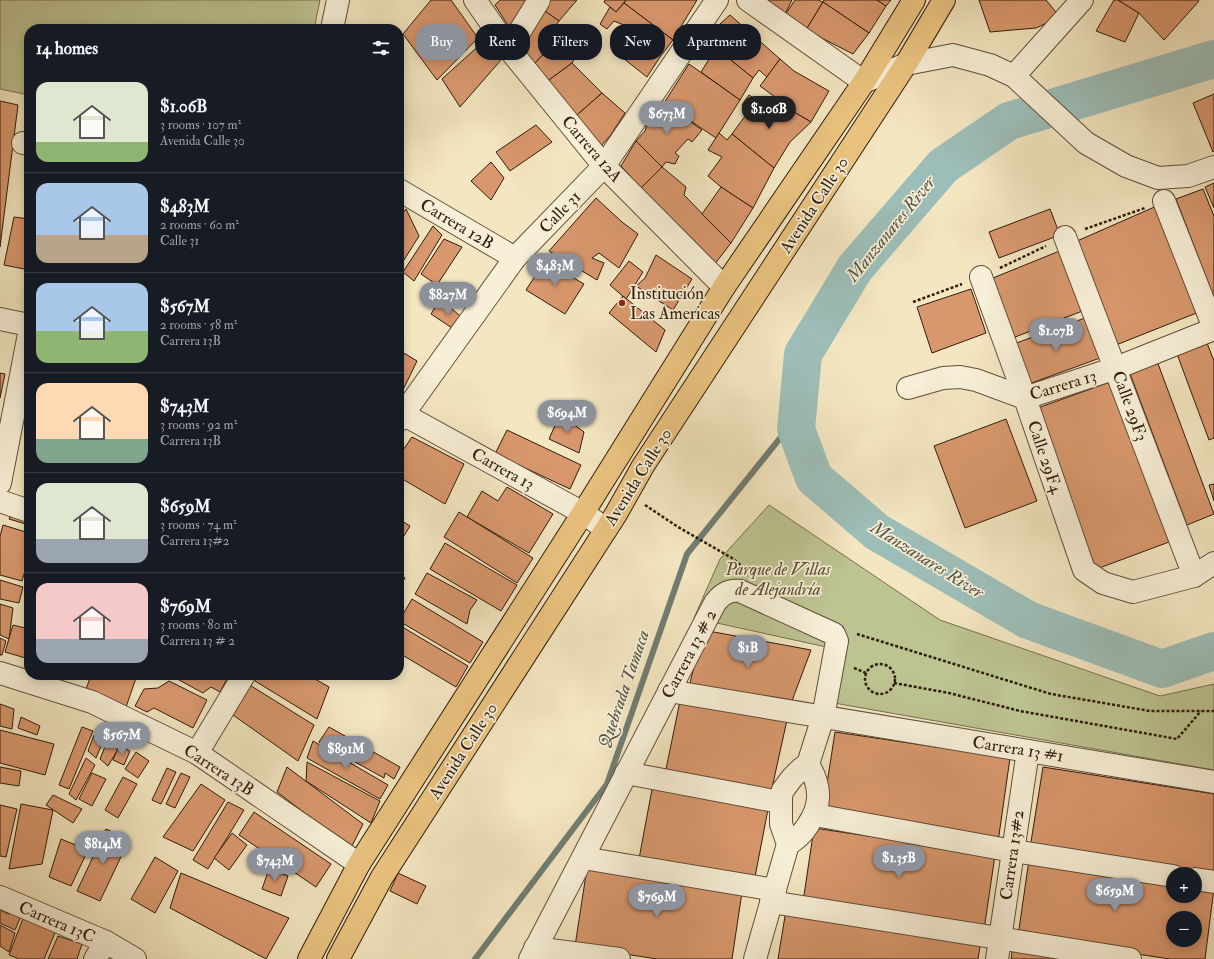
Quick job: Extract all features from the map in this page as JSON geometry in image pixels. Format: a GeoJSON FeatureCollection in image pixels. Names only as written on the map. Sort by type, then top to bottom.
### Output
{"type":"FeatureCollection","features":[{"type":"Feature","properties":{"kind":"main road","name":"Avenida Calle 30"},"geometry":{"type":"LineString","coordinates":[[310,959],[359,864],[583,513],[724,287],[864,82],[914,0]]}},
{"type":"Feature","properties":{"kind":"main road","name":"Avenida Calle 30"},"geometry":{"type":"LineString","coordinates":[[338,959],[382,877],[606,529],[628,494],[643,466],[906,64],[944,0]]}},
{"type":"Feature","properties":{"kind":"street"},"geometry":{"type":"LineString","coordinates":[[333,24],[338,0]]}},
{"type":"Feature","properties":{"kind":"street","name":"Carrera 12A"},"geometry":{"type":"LineString","coordinates":[[475,0],[491,24]]}},
{"type":"Feature","properties":{"kind":"street"},"geometry":{"type":"LineString","coordinates":[[525,24],[539,0]]}},
{"type":"Feature","properties":{"kind":"street","name":"Calle 31"},"geometry":{"type":"LineString","coordinates":[[404,410],[515,258],[604,166],[717,0]]}},
{"type":"Feature","properties":{"kind":"street"},"geometry":{"type":"LineString","coordinates":[[748,0],[864,82],[906,64],[953,54],[990,65],[1017,79],[1086,142],[1126,166],[1158,178],[1188,176],[1214,167]]}},
{"type":"Feature","properties":{"kind":"street"},"geometry":{"type":"LineString","coordinates":[[1017,79],[1082,0]]}},
{"type":"Feature","properties":{"kind":"street","name":"Carrera 12A"},"geometry":{"type":"LineString","coordinates":[[517,60],[604,166],[724,287]]}},
{"type":"Feature","properties":{"kind":"street","name":"Carrera 12B"},"geometry":{"type":"LineString","coordinates":[[404,193],[515,258]]}},
{"type":"Feature","properties":{"kind":"street"},"geometry":{"type":"LineString","coordinates":[[1164,201],[1214,328]]}},
{"type":"Feature","properties":{"kind":"street","name":"Calle 29F3"},"geometry":{"type":"LineString","coordinates":[[1066,237],[1194,576]]}},
{"type":"Feature","properties":{"kind":"street","name":"Calle 29F4"},"geometry":{"type":"LineString","coordinates":[[981,277],[1025,398],[1084,570],[1103,583],[1133,592],[1194,576]]}},
{"type":"Feature","properties":{"kind":"street"},"geometry":{"type":"LineString","coordinates":[[0,320],[24,324]]}},
{"type":"Feature","properties":{"kind":"street","name":"Carrera 13"},"geometry":{"type":"LineString","coordinates":[[908,388],[943,378],[960,377],[976,380],[1025,398],[1116,368],[1214,328]]}},
{"type":"Feature","properties":{"kind":"street"},"geometry":{"type":"LineString","coordinates":[[0,483],[24,360]]}},
{"type":"Feature","properties":{"kind":"street","name":"Carrera 13"},"geometry":{"type":"LineString","coordinates":[[404,417],[583,513],[606,529]]}},
{"type":"Feature","properties":{"kind":"street"},"geometry":{"type":"LineString","coordinates":[[0,501],[24,509]]}},
{"type":"Feature","properties":{"kind":"street"},"geometry":{"type":"LineString","coordinates":[[1194,576],[1214,563]]}},
{"type":"Feature","properties":{"kind":"street","name":"Carrera 13 # 2"},"geometry":{"type":"LineString","coordinates":[[533,953],[715,603],[721,595],[730,590],[740,591],[834,634],[838,641],[823,717],[808,764]]}},
{"type":"Feature","properties":{"kind":"street","name":"Carrera 13B"},"geometry":{"type":"LineString","coordinates":[[0,673],[92,702],[197,753],[359,864]]}},
{"type":"Feature","properties":{"kind":"street"},"geometry":{"type":"LineString","coordinates":[[197,753],[241,680]]}},
{"type":"Feature","properties":{"kind":"street","name":"Carrera 13 #1"},"geometry":{"type":"LineString","coordinates":[[669,691],[1214,782]]}},
{"type":"Feature","properties":{"kind":"street","name":"Carrera 13#2"},"geometry":{"type":"LineString","coordinates":[[999,949],[1028,751]]}},
{"type":"Feature","properties":{"kind":"street"},"geometry":{"type":"LineString","coordinates":[[755,959],[788,844],[804,831],[814,816],[818,806],[818,791],[808,764],[801,768],[782,790],[780,802],[781,824],[788,844]]}},
{"type":"Feature","properties":{"kind":"street"},"geometry":{"type":"LineString","coordinates":[[626,774],[780,802]]}},
{"type":"Feature","properties":{"kind":"street"},"geometry":{"type":"LineString","coordinates":[[814,816],[1013,851],[1166,875]]}},
{"type":"Feature","properties":{"kind":"street"},"geometry":{"type":"LineString","coordinates":[[583,858],[773,896],[999,949],[1130,959]]}},
{"type":"Feature","properties":{"kind":"street"},"geometry":{"type":"LineString","coordinates":[[1202,881],[1214,882]]}},
{"type":"Feature","properties":{"kind":"street","name":"Carrera 13C"},"geometry":{"type":"LineString","coordinates":[[0,897],[100,951],[135,959]]}},
{"type":"Feature","properties":{"kind":"street"},"geometry":{"type":"LineString","coordinates":[[533,953],[619,959]]}},
{"type":"Feature","properties":{"kind":"path"},"geometry":{"type":"LineString","coordinates":[[913,302],[981,277],[1066,237],[1164,201]]}},
{"type":"Feature","properties":{"kind":"path"},"geometry":{"type":"LineString","coordinates":[[628,494],[678,527],[732,558],[746,571]]}},
{"type":"Feature","properties":{"kind":"path"},"geometry":{"type":"LineString","coordinates":[[854,633],[1051,694],[1150,711],[1214,711]]}},
{"type":"Feature","properties":{"kind":"path"},"geometry":{"type":"LineString","coordinates":[[882,664],[887,666],[894,673],[894,683],[892,687],[884,694],[874,693],[866,687],[866,673],[872,665],[882,664]]}},
{"type":"Feature","properties":{"kind":"path"},"geometry":{"type":"LineString","coordinates":[[894,683],[949,693],[1020,711],[1177,739],[1201,711]]}},
{"type":"Feature","properties":{"kind":"green space"},"geometry":{"type":"Polygon","coordinates":[[[0,0],[320,0],[315,24],[24,24],[24,94],[0,89],[0,0]]]}},
{"type":"Feature","properties":{"kind":"green space","name":"Parque de Villas de Alejandría"},"geometry":{"type":"Polygon","coordinates":[[[769,505],[940,620],[1160,696],[1214,684],[1214,770],[834,703],[840,650],[694,618],[720,559],[769,505]]]}},
{"type":"Feature","properties":{"kind":"building"},"geometry":{"type":"Polygon","coordinates":[[[431,0],[451,0],[475,34],[475,41],[467,49],[467,24],[416,24],[416,52],[404,35],[404,33],[431,0]]]}},
{"type":"Feature","properties":{"kind":"building"},"geometry":{"type":"Polygon","coordinates":[[[500,0],[526,0],[511,24],[507,24],[495,5],[500,0]]]}},
{"type":"Feature","properties":{"kind":"building"},"geometry":{"type":"Polygon","coordinates":[[[548,0],[577,0],[559,21],[542,9],[548,0]]]}},
{"type":"Feature","properties":{"kind":"building"},"geometry":{"type":"Polygon","coordinates":[[[605,0],[626,0],[616,12],[604,2],[605,0]]]}},
{"type":"Feature","properties":{"kind":"building"},"geometry":{"type":"Polygon","coordinates":[[[626,0],[697,0],[683,24],[673,24],[673,40],[665,34],[665,24],[652,24],[624,3],[626,0]]]}},
{"type":"Feature","properties":{"kind":"building"},"geometry":{"type":"Polygon","coordinates":[[[762,0],[792,0],[783,18],[762,0]]]}},
{"type":"Feature","properties":{"kind":"building"},"geometry":{"type":"Polygon","coordinates":[[[795,0],[818,0],[823,2],[806,30],[783,18],[795,0]]]}},
{"type":"Feature","properties":{"kind":"building"},"geometry":{"type":"Polygon","coordinates":[[[824,0],[877,0],[886,6],[869,33],[823,2],[824,0]]]}},
{"type":"Feature","properties":{"kind":"building"},"geometry":{"type":"Polygon","coordinates":[[[877,0],[891,0],[886,6],[877,0]]]}},
{"type":"Feature","properties":{"kind":"building"},"geometry":{"type":"Polygon","coordinates":[[[979,0],[1046,0],[1060,17],[1036,28],[990,32],[979,0]]]}},
{"type":"Feature","properties":{"kind":"building"},"geometry":{"type":"Polygon","coordinates":[[[1114,0],[1118,0],[1139,13],[1125,42],[1096,31],[1114,0]]]}},
{"type":"Feature","properties":{"kind":"building"},"geometry":{"type":"Polygon","coordinates":[[[1118,0],[1199,1],[1164,40],[1139,13],[1118,0]]]}},
{"type":"Feature","properties":{"kind":"building"},"geometry":{"type":"Polygon","coordinates":[[[823,2],[869,33],[853,54],[806,30],[823,2]]]}},
{"type":"Feature","properties":{"kind":"building"},"geometry":{"type":"Polygon","coordinates":[[[624,3],[652,24],[621,24],[614,21],[607,29],[600,24],[610,7],[616,12],[624,3]]]}},
{"type":"Feature","properties":{"kind":"building"},"geometry":{"type":"Polygon","coordinates":[[[542,9],[559,21],[557,24],[538,24],[538,60],[534,64],[530,59],[530,28],[542,9]]]}},
{"type":"Feature","properties":{"kind":"building"},"geometry":{"type":"Polygon","coordinates":[[[730,15],[740,24],[720,24],[730,15]]]}},
{"type":"Feature","properties":{"kind":"building"},"geometry":{"type":"Polygon","coordinates":[[[665,34],[673,40],[665,50],[665,34]]]}},
{"type":"Feature","properties":{"kind":"building"},"geometry":{"type":"Polygon","coordinates":[[[761,42],[780,59],[767,77],[759,70],[753,78],[731,60],[761,60],[761,42]]]}},
{"type":"Feature","properties":{"kind":"building"},"geometry":{"type":"Polygon","coordinates":[[[475,49],[475,60],[501,60],[460,107],[442,79],[463,60],[467,60],[467,56],[475,49]]]}},
{"type":"Feature","properties":{"kind":"building"},"geometry":{"type":"Polygon","coordinates":[[[780,59],[794,71],[829,91],[811,122],[777,102],[775,97],[760,86],[780,59]]]}},
{"type":"Feature","properties":{"kind":"building"},"geometry":{"type":"Polygon","coordinates":[[[422,60],[457,60],[437,80],[422,60]]]}},
{"type":"Feature","properties":{"kind":"building"},"geometry":{"type":"Polygon","coordinates":[[[538,60],[574,60],[549,80],[534,64],[538,60]]]}},
{"type":"Feature","properties":{"kind":"building"},"geometry":{"type":"Polygon","coordinates":[[[625,60],[658,60],[647,77],[625,60]]]}},
{"type":"Feature","properties":{"kind":"building"},"geometry":{"type":"Polygon","coordinates":[[[708,60],[731,60],[753,78],[740,100],[701,72],[708,60]]]}},
{"type":"Feature","properties":{"kind":"building"},"geometry":{"type":"Polygon","coordinates":[[[572,63],[602,93],[577,115],[562,99],[549,80],[572,63]]]}},
{"type":"Feature","properties":{"kind":"building"},"geometry":{"type":"Polygon","coordinates":[[[689,64],[740,100],[716,138],[664,103],[689,64]]]}},
{"type":"Feature","properties":{"kind":"building"},"geometry":{"type":"Polygon","coordinates":[[[602,93],[625,113],[610,136],[600,147],[577,115],[602,93]]]}},
{"type":"Feature","properties":{"kind":"building"},"geometry":{"type":"Polygon","coordinates":[[[1214,94],[1214,151],[1213,152],[1193,103],[1214,94]]]}},
{"type":"Feature","properties":{"kind":"building"},"geometry":{"type":"Polygon","coordinates":[[[749,95],[773,112],[777,102],[811,122],[790,142],[774,168],[732,134],[748,112],[742,105],[749,95]]]}},
{"type":"Feature","properties":{"kind":"building"},"geometry":{"type":"Polygon","coordinates":[[[0,101],[18,105],[0,247],[0,101]]]}},
{"type":"Feature","properties":{"kind":"building"},"geometry":{"type":"Polygon","coordinates":[[[664,103],[702,130],[692,142],[688,139],[675,153],[679,156],[675,164],[666,162],[662,167],[636,141],[645,131],[649,119],[664,103]]]}},
{"type":"Feature","properties":{"kind":"building"},"geometry":{"type":"Polygon","coordinates":[[[536,125],[552,142],[510,171],[496,152],[536,125]]]}},
{"type":"Feature","properties":{"kind":"building"},"geometry":{"type":"Polygon","coordinates":[[[719,133],[727,140],[732,134],[774,168],[753,208],[721,187],[708,176],[722,157],[708,150],[719,133]]]}},
{"type":"Feature","properties":{"kind":"building"},"geometry":{"type":"Polygon","coordinates":[[[636,141],[662,167],[641,188],[621,166],[636,141]]]}},
{"type":"Feature","properties":{"kind":"building"},"geometry":{"type":"Polygon","coordinates":[[[491,162],[504,178],[491,200],[471,181],[491,162]]]}},
{"type":"Feature","properties":{"kind":"building"},"geometry":{"type":"Polygon","coordinates":[[[662,167],[686,187],[684,195],[731,243],[714,265],[641,188],[662,167]]]}},
{"type":"Feature","properties":{"kind":"building"},"geometry":{"type":"Polygon","coordinates":[[[1214,183],[1214,208],[1205,187],[1214,183]]]}},
{"type":"Feature","properties":{"kind":"building"},"geometry":{"type":"Polygon","coordinates":[[[721,187],[753,208],[731,243],[702,214],[721,187]]]}},
{"type":"Feature","properties":{"kind":"building"},"geometry":{"type":"Polygon","coordinates":[[[1203,189],[1214,216],[1214,298],[1176,199],[1203,189]]]}},
{"type":"Feature","properties":{"kind":"building"},"geometry":{"type":"Polygon","coordinates":[[[596,198],[622,222],[638,234],[619,268],[599,253],[592,258],[604,263],[597,280],[549,251],[596,198]]]}},
{"type":"Feature","properties":{"kind":"building"},"geometry":{"type":"Polygon","coordinates":[[[1159,205],[1199,312],[1116,345],[1077,241],[1159,205]]]}},
{"type":"Feature","properties":{"kind":"building"},"geometry":{"type":"Polygon","coordinates":[[[406,209],[419,236],[404,260],[404,212],[406,209]]]}},
{"type":"Feature","properties":{"kind":"building"},"geometry":{"type":"Polygon","coordinates":[[[1050,209],[1060,235],[999,258],[989,232],[1050,209]]]}},
{"type":"Feature","properties":{"kind":"building"},"geometry":{"type":"Polygon","coordinates":[[[14,217],[24,218],[24,269],[4,265],[14,217]]]}},
{"type":"Feature","properties":{"kind":"building"},"geometry":{"type":"Polygon","coordinates":[[[433,226],[442,235],[414,281],[404,273],[404,270],[433,226]]]}},
{"type":"Feature","properties":{"kind":"building"},"geometry":{"type":"Polygon","coordinates":[[[444,239],[462,247],[437,285],[421,274],[444,239]]]}},
{"type":"Feature","properties":{"kind":"building"},"geometry":{"type":"Polygon","coordinates":[[[1062,250],[1085,310],[1010,339],[988,280],[1062,250]]]}},
{"type":"Feature","properties":{"kind":"building"},"geometry":{"type":"Polygon","coordinates":[[[656,255],[692,279],[673,310],[636,286],[645,278],[656,255]]]}},
{"type":"Feature","properties":{"kind":"building"},"geometry":{"type":"Polygon","coordinates":[[[545,261],[584,284],[565,314],[526,290],[545,261]]]}},
{"type":"Feature","properties":{"kind":"building"},"geometry":{"type":"Polygon","coordinates":[[[629,261],[643,272],[626,299],[610,285],[629,261]]]}},
{"type":"Feature","properties":{"kind":"building"},"geometry":{"type":"Polygon","coordinates":[[[971,289],[986,333],[932,353],[917,307],[971,289]]]}},
{"type":"Feature","properties":{"kind":"building"},"geometry":{"type":"Polygon","coordinates":[[[623,296],[665,330],[656,352],[609,313],[623,296]]]}},
{"type":"Feature","properties":{"kind":"building"},"geometry":{"type":"Polygon","coordinates":[[[440,299],[465,320],[458,332],[431,314],[440,299]]]}},
{"type":"Feature","properties":{"kind":"building"},"geometry":{"type":"Polygon","coordinates":[[[1085,318],[1100,358],[1026,385],[1011,345],[1085,318]]]}},
{"type":"Feature","properties":{"kind":"building"},"geometry":{"type":"Polygon","coordinates":[[[1207,343],[1214,361],[1214,438],[1209,440],[1177,354],[1207,343]]]}},
{"type":"Feature","properties":{"kind":"building"},"geometry":{"type":"Polygon","coordinates":[[[404,353],[417,361],[404,388],[404,353]]]}},
{"type":"Feature","properties":{"kind":"building"},"geometry":{"type":"Polygon","coordinates":[[[1157,361],[1214,514],[1187,525],[1129,371],[1157,361]]]}},
{"type":"Feature","properties":{"kind":"building"},"geometry":{"type":"Polygon","coordinates":[[[0,373],[5,374],[0,398],[0,373]]]}},
{"type":"Feature","properties":{"kind":"building"},"geometry":{"type":"Polygon","coordinates":[[[1110,382],[1169,542],[1094,570],[1035,409],[1110,382]]]}},
{"type":"Feature","properties":{"kind":"building"},"geometry":{"type":"Polygon","coordinates":[[[560,414],[584,432],[579,453],[549,439],[560,414]]]}},
{"type":"Feature","properties":{"kind":"building"},"geometry":{"type":"Polygon","coordinates":[[[1006,419],[1037,501],[965,528],[934,446],[1006,419]]]}},
{"type":"Feature","properties":{"kind":"building"},"geometry":{"type":"Polygon","coordinates":[[[507,430],[581,465],[570,489],[495,454],[507,430]]]}},
{"type":"Feature","properties":{"kind":"building"},"geometry":{"type":"Polygon","coordinates":[[[412,437],[464,464],[445,504],[404,480],[404,449],[412,437]]]}},
{"type":"Feature","properties":{"kind":"building"},"geometry":{"type":"Polygon","coordinates":[[[1214,484],[1214,501],[1209,485],[1214,484]]]}},
{"type":"Feature","properties":{"kind":"building"},"geometry":{"type":"Polygon","coordinates":[[[507,487],[553,514],[529,553],[467,517],[482,491],[498,501],[507,487]]]}},
{"type":"Feature","properties":{"kind":"building"},"geometry":{"type":"Polygon","coordinates":[[[459,512],[533,558],[517,583],[444,537],[459,512]]]}},
{"type":"Feature","properties":{"kind":"building"},"geometry":{"type":"Polygon","coordinates":[[[11,514],[24,516],[24,524],[9,519],[11,514]]]}},
{"type":"Feature","properties":{"kind":"building"},"geometry":{"type":"Polygon","coordinates":[[[404,522],[410,526],[404,536],[404,522]]]}},
{"type":"Feature","properties":{"kind":"building"},"geometry":{"type":"Polygon","coordinates":[[[3,525],[24,531],[24,574],[22,581],[0,575],[0,536],[3,525]]]}},
{"type":"Feature","properties":{"kind":"building"},"geometry":{"type":"Polygon","coordinates":[[[445,543],[517,585],[501,611],[430,569],[445,543]]]}},
{"type":"Feature","properties":{"kind":"building"},"geometry":{"type":"Polygon","coordinates":[[[427,573],[477,600],[470,610],[467,624],[415,594],[427,573]]]}},
{"type":"Feature","properties":{"kind":"building"},"geometry":{"type":"Polygon","coordinates":[[[0,580],[23,587],[19,603],[0,599],[0,580]]]}},
{"type":"Feature","properties":{"kind":"building"},"geometry":{"type":"Polygon","coordinates":[[[412,599],[483,642],[470,663],[404,624],[404,613],[412,599]]]}},
{"type":"Feature","properties":{"kind":"building"},"geometry":{"type":"Polygon","coordinates":[[[0,604],[13,608],[9,639],[0,635],[0,604]]]}},
{"type":"Feature","properties":{"kind":"building"},"geometry":{"type":"Polygon","coordinates":[[[13,625],[24,628],[24,658],[5,652],[13,625]]]}},
{"type":"Feature","properties":{"kind":"building"},"geometry":{"type":"Polygon","coordinates":[[[404,628],[468,666],[456,687],[404,656],[404,628]]]}},
{"type":"Feature","properties":{"kind":"building"},"geometry":{"type":"Polygon","coordinates":[[[703,630],[811,650],[790,706],[688,691],[703,630]]]}},
{"type":"Feature","properties":{"kind":"building"},"geometry":{"type":"Polygon","coordinates":[[[0,638],[6,641],[2,655],[0,655],[0,638]]]}},
{"type":"Feature","properties":{"kind":"building"},"geometry":{"type":"Polygon","coordinates":[[[51,680],[62,680],[61,682],[51,680]]]}},
{"type":"Feature","properties":{"kind":"building"},"geometry":{"type":"Polygon","coordinates":[[[89,680],[135,680],[125,710],[84,695],[89,680]]]}},
{"type":"Feature","properties":{"kind":"building"},"geometry":{"type":"Polygon","coordinates":[[[179,680],[226,680],[220,692],[211,687],[203,693],[179,680]]]}},
{"type":"Feature","properties":{"kind":"building"},"geometry":{"type":"Polygon","coordinates":[[[317,680],[329,687],[317,719],[255,681],[317,680]]]}},
{"type":"Feature","properties":{"kind":"building"},"geometry":{"type":"Polygon","coordinates":[[[169,681],[207,700],[193,728],[154,708],[147,712],[135,706],[144,689],[158,688],[169,681]]]}},
{"type":"Feature","properties":{"kind":"building"},"geometry":{"type":"Polygon","coordinates":[[[248,684],[314,725],[298,761],[233,715],[248,684]]]}},
{"type":"Feature","properties":{"kind":"building"},"geometry":{"type":"Polygon","coordinates":[[[680,701],[787,720],[770,797],[664,779],[680,701]]]}},
{"type":"Feature","properties":{"kind":"building"},"geometry":{"type":"Polygon","coordinates":[[[0,704],[14,709],[12,729],[0,726],[0,704]]]}},
{"type":"Feature","properties":{"kind":"building"},"geometry":{"type":"Polygon","coordinates":[[[21,717],[40,726],[37,735],[18,728],[21,717]]]}},
{"type":"Feature","properties":{"kind":"building"},"geometry":{"type":"Polygon","coordinates":[[[82,727],[93,731],[69,789],[59,785],[82,727]]]}},
{"type":"Feature","properties":{"kind":"building"},"geometry":{"type":"Polygon","coordinates":[[[329,727],[400,767],[394,779],[385,773],[384,778],[319,742],[329,727]]]}},
{"type":"Feature","properties":{"kind":"building"},"geometry":{"type":"Polygon","coordinates":[[[0,730],[54,744],[45,775],[0,763],[0,730]]]}},
{"type":"Feature","properties":{"kind":"building"},"geometry":{"type":"Polygon","coordinates":[[[835,732],[1010,758],[998,842],[822,816],[835,732]]]}},
{"type":"Feature","properties":{"kind":"building"},"geometry":{"type":"Polygon","coordinates":[[[94,735],[104,739],[96,758],[88,751],[94,735]]]}},
{"type":"Feature","properties":{"kind":"building"},"geometry":{"type":"Polygon","coordinates":[[[109,737],[121,744],[108,766],[100,759],[109,737]]]}},
{"type":"Feature","properties":{"kind":"building"},"geometry":{"type":"Polygon","coordinates":[[[313,741],[388,785],[380,799],[307,758],[313,741]]]}},
{"type":"Feature","properties":{"kind":"building"},"geometry":{"type":"Polygon","coordinates":[[[119,746],[130,751],[124,765],[113,760],[119,746]]]}},
{"type":"Feature","properties":{"kind":"building"},"geometry":{"type":"Polygon","coordinates":[[[136,752],[149,761],[138,778],[125,769],[136,752]]]}},
{"type":"Feature","properties":{"kind":"building"},"geometry":{"type":"Polygon","coordinates":[[[86,758],[95,765],[76,800],[69,794],[86,758]]]}},
{"type":"Feature","properties":{"kind":"building"},"geometry":{"type":"Polygon","coordinates":[[[307,762],[380,801],[371,823],[306,781],[307,762]]]}},
{"type":"Feature","properties":{"kind":"building"},"geometry":{"type":"Polygon","coordinates":[[[0,767],[21,771],[19,786],[0,783],[0,767]]]}},
{"type":"Feature","properties":{"kind":"building"},"geometry":{"type":"Polygon","coordinates":[[[287,767],[363,824],[351,848],[277,792],[287,767]]]}},
{"type":"Feature","properties":{"kind":"building"},"geometry":{"type":"Polygon","coordinates":[[[1043,767],[1214,794],[1214,877],[1202,875],[1202,867],[1166,867],[1166,869],[1030,848],[1043,767]]]}},
{"type":"Feature","properties":{"kind":"building"},"geometry":{"type":"Polygon","coordinates":[[[167,768],[176,772],[161,804],[152,800],[167,768]]]}},
{"type":"Feature","properties":{"kind":"building"},"geometry":{"type":"Polygon","coordinates":[[[92,773],[106,779],[92,806],[79,799],[92,773]]]}},
{"type":"Feature","properties":{"kind":"building"},"geometry":{"type":"Polygon","coordinates":[[[181,773],[190,777],[175,808],[166,804],[181,773]]]}},
{"type":"Feature","properties":{"kind":"building"},"geometry":{"type":"Polygon","coordinates":[[[123,777],[137,784],[118,818],[105,810],[123,777]]]}},
{"type":"Feature","properties":{"kind":"building"},"geometry":{"type":"Polygon","coordinates":[[[201,784],[225,800],[193,851],[163,837],[201,784]]]}},
{"type":"Feature","properties":{"kind":"building"},"geometry":{"type":"Polygon","coordinates":[[[653,784],[769,804],[754,882],[638,864],[653,784]]]}},
{"type":"Feature","properties":{"kind":"building"},"geometry":{"type":"Polygon","coordinates":[[[53,795],[82,809],[73,823],[46,805],[53,795]]]}},
{"type":"Feature","properties":{"kind":"building"},"geometry":{"type":"Polygon","coordinates":[[[228,802],[244,810],[208,869],[193,860],[228,802]]]}},
{"type":"Feature","properties":{"kind":"building"},"geometry":{"type":"Polygon","coordinates":[[[21,804],[53,810],[42,864],[9,869],[21,804]]]}},
{"type":"Feature","properties":{"kind":"building"},"geometry":{"type":"Polygon","coordinates":[[[0,805],[17,809],[6,857],[0,856],[0,805]]]}},
{"type":"Feature","properties":{"kind":"building"},"geometry":{"type":"Polygon","coordinates":[[[254,812],[331,864],[316,887],[239,835],[254,812]]]}},
{"type":"Feature","properties":{"kind":"building"},"geometry":{"type":"Polygon","coordinates":[[[814,828],[995,855],[984,930],[803,902],[814,828]]]}},
{"type":"Feature","properties":{"kind":"building"},"geometry":{"type":"Polygon","coordinates":[[[106,829],[129,840],[100,901],[77,891],[106,829]]]}},
{"type":"Feature","properties":{"kind":"building"},"geometry":{"type":"Polygon","coordinates":[[[232,833],[247,845],[229,870],[214,858],[232,833]]]}},
{"type":"Feature","properties":{"kind":"building"},"geometry":{"type":"Polygon","coordinates":[[[61,839],[88,850],[71,886],[49,877],[61,839]]]}},
{"type":"Feature","properties":{"kind":"building"},"geometry":{"type":"Polygon","coordinates":[[[155,857],[178,871],[155,913],[131,899],[155,857]]]}},
{"type":"Feature","properties":{"kind":"building"},"geometry":{"type":"Polygon","coordinates":[[[1029,860],[1166,881],[1166,903],[1202,903],[1202,886],[1214,888],[1205,959],[1170,959],[1018,936],[1029,860]]]}},
{"type":"Feature","properties":{"kind":"building"},"geometry":{"type":"Polygon","coordinates":[[[587,868],[742,892],[732,959],[657,959],[575,946],[587,868]]]}},
{"type":"Feature","properties":{"kind":"building"},"geometry":{"type":"Polygon","coordinates":[[[269,869],[288,876],[281,896],[262,889],[269,869]]]}},
{"type":"Feature","properties":{"kind":"building"},"geometry":{"type":"Polygon","coordinates":[[[181,873],[289,918],[266,959],[170,908],[181,873]]]}},
{"type":"Feature","properties":{"kind":"building"},"geometry":{"type":"Polygon","coordinates":[[[398,873],[426,886],[417,904],[390,891],[398,873]]]}},
{"type":"Feature","properties":{"kind":"building"},"geometry":{"type":"Polygon","coordinates":[[[0,910],[9,914],[11,911],[22,914],[15,930],[0,923],[0,910]]]}},
{"type":"Feature","properties":{"kind":"building"},"geometry":{"type":"Polygon","coordinates":[[[786,910],[981,940],[978,959],[778,959],[786,910]]]}},
{"type":"Feature","properties":{"kind":"building"},"geometry":{"type":"Polygon","coordinates":[[[24,916],[57,928],[44,959],[19,959],[9,955],[24,916]]]}},
{"type":"Feature","properties":{"kind":"building"},"geometry":{"type":"Polygon","coordinates":[[[0,925],[15,933],[9,952],[0,946],[0,925]]]}},
{"type":"Feature","properties":{"kind":"building"},"geometry":{"type":"Polygon","coordinates":[[[58,936],[82,944],[77,959],[48,959],[58,936]]]}},
{"type":"Feature","properties":{"kind":"building"},"geometry":{"type":"Polygon","coordinates":[[[1013,946],[1096,959],[1011,959],[1013,946]]]}},
{"type":"Feature","properties":{"kind":"waterway","name":"Manzanares River"},"geometry":{"type":"LineString","coordinates":[[1214,59],[1009,121],[943,166],[855,268],[803,354],[796,429],[814,478],[877,532],[1028,620],[1162,669],[1214,651]]}},
{"type":"Feature","properties":{"kind":"waterway","name":"Quebrada Tamaca"},"geometry":{"type":"LineString","coordinates":[[475,959],[607,784],[687,554],[781,437],[796,429]]}},
{"type":"Feature","properties":{"kind":"place","name":"Institución Las Americas"},"geometry":{"type":"Point","coordinates":[622,303]}}]}
